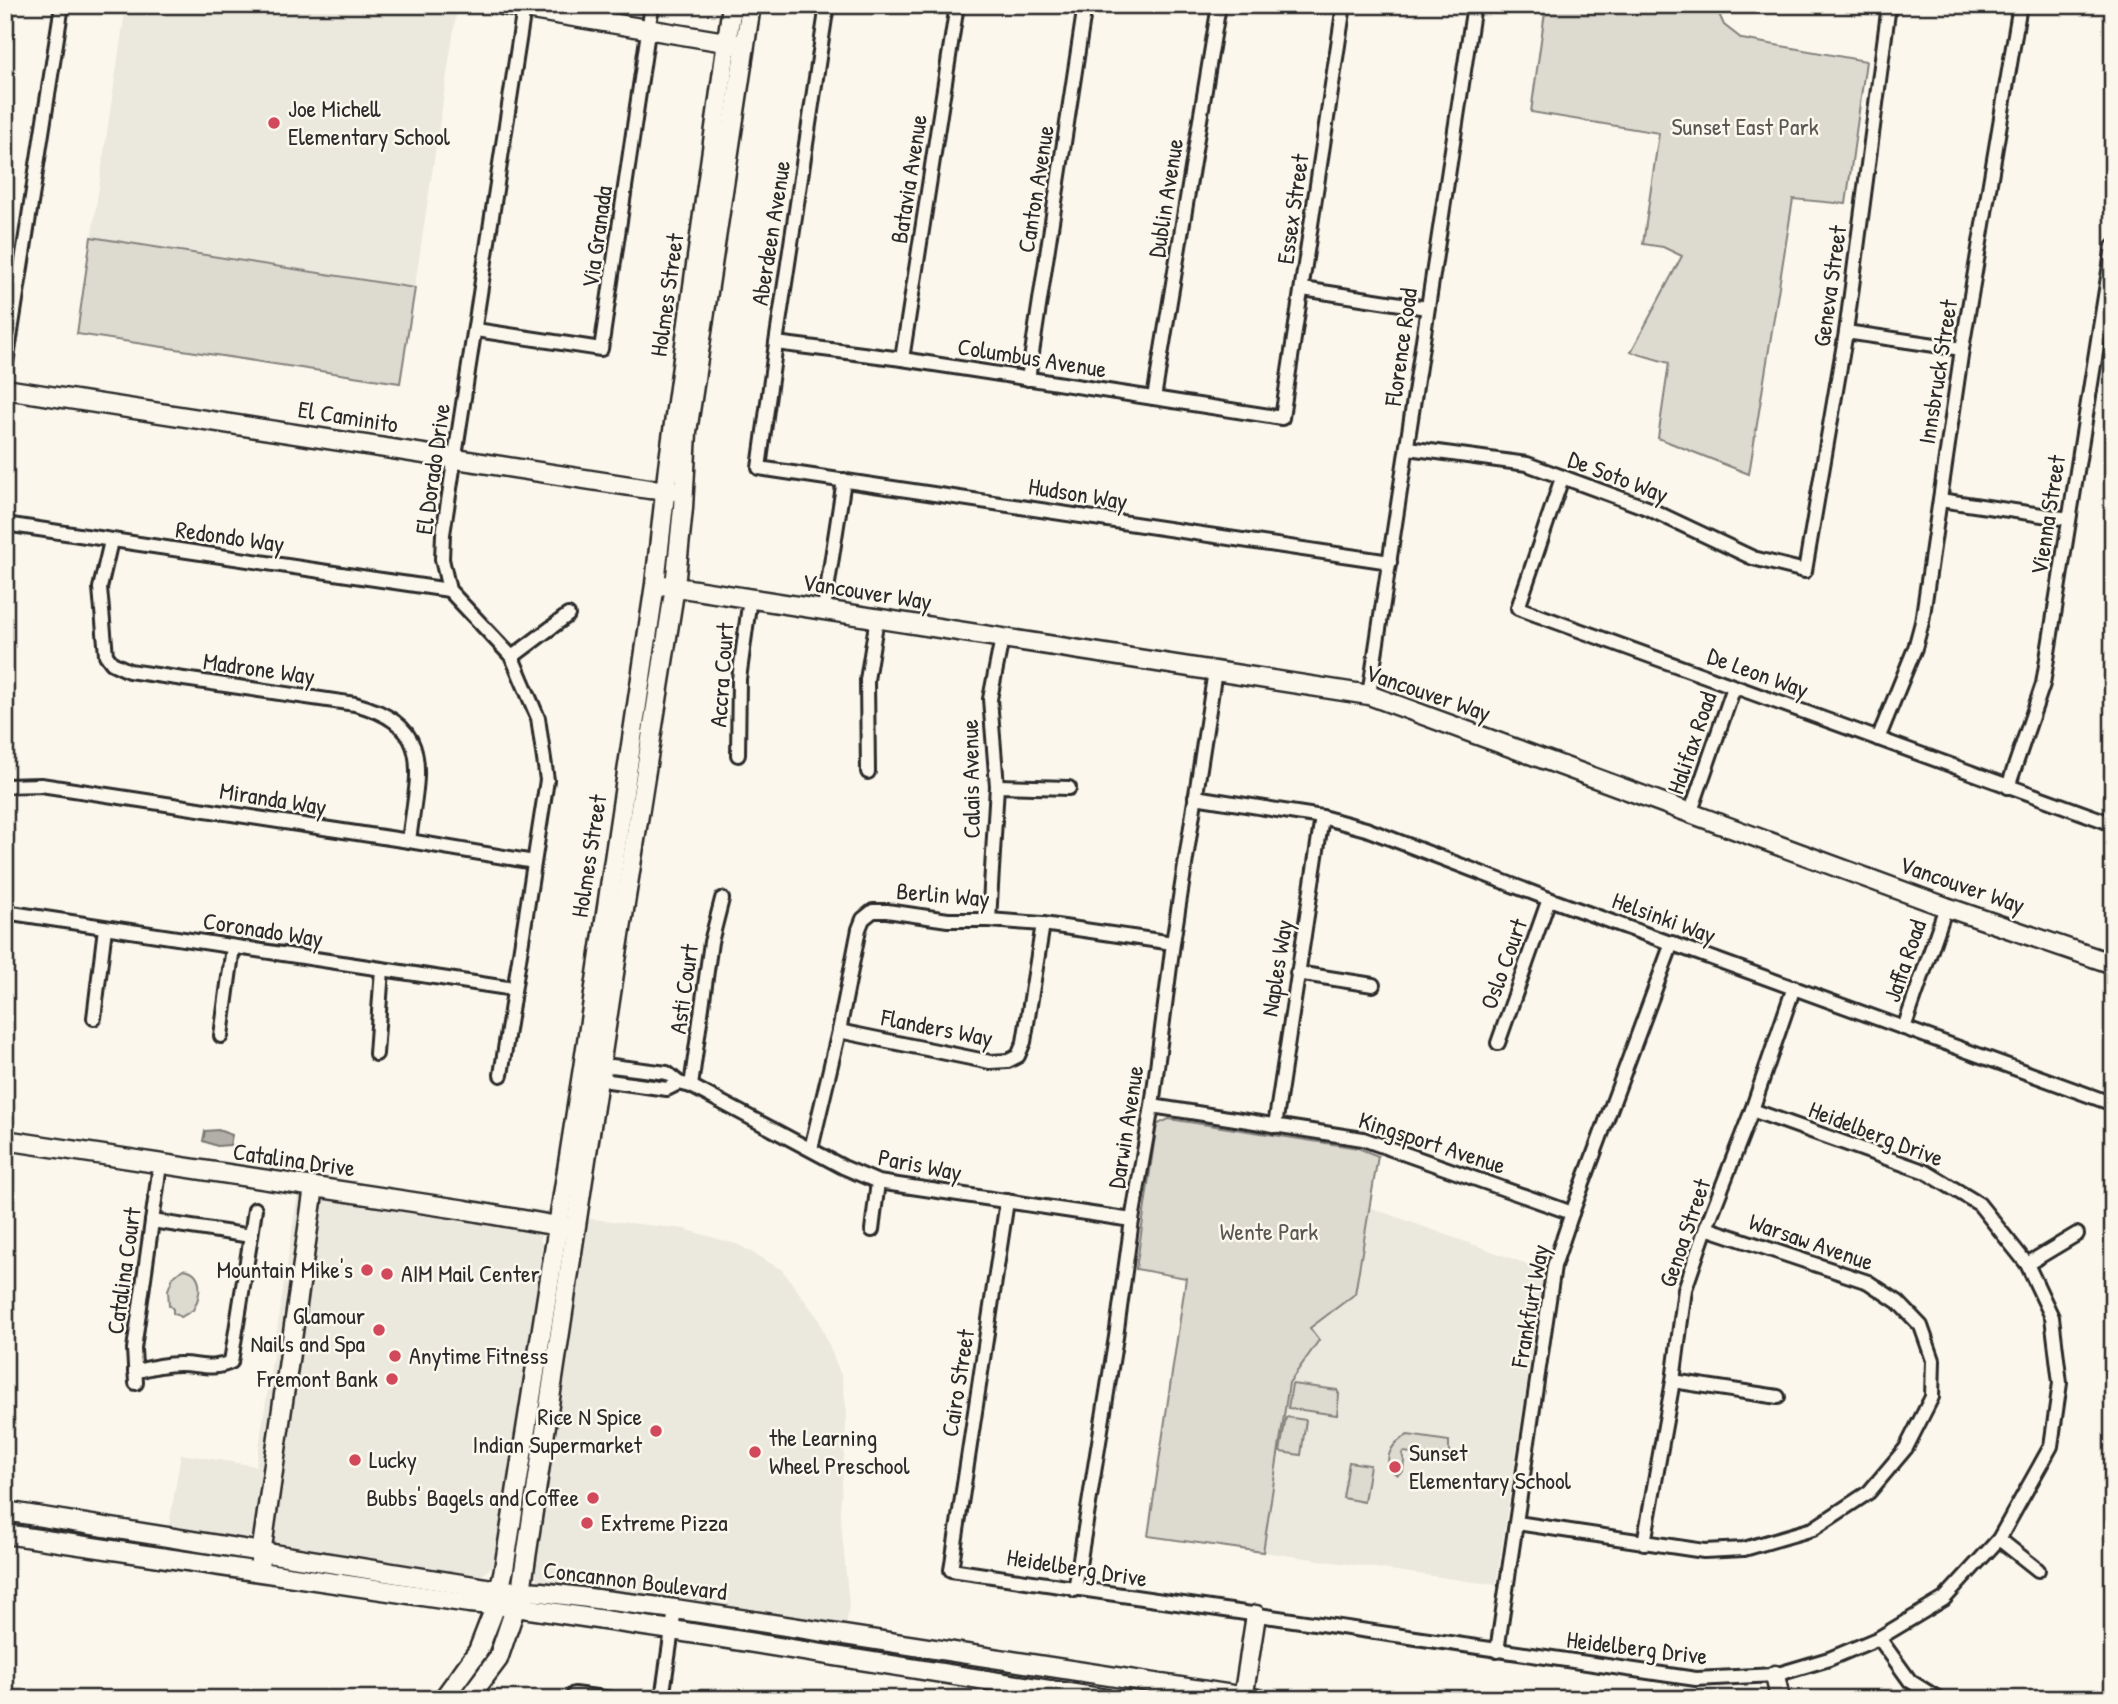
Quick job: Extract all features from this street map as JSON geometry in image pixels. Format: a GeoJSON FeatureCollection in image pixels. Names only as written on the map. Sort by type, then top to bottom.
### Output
{"type":"FeatureCollection","features":[{"type":"Feature","properties":{"kind":"main road"},"geometry":{"type":"LineString","coordinates":[[502,5],[736,44]]}},
{"type":"Feature","properties":{"kind":"main road","name":"Holmes Street"},"geometry":{"type":"LineString","coordinates":[[732,5],[736,44]]}},
{"type":"Feature","properties":{"kind":"main road","name":"Holmes Street"},"geometry":{"type":"LineString","coordinates":[[468,1699],[498,1659],[518,1599],[655,584],[674,491],[736,44],[751,5]]}},
{"type":"Feature","properties":{"kind":"main road","name":"El Caminito"},"geometry":{"type":"LineString","coordinates":[[5,389],[674,491]]}},
{"type":"Feature","properties":{"kind":"main road","name":"Holmes Street"},"geometry":{"type":"LineString","coordinates":[[591,1069],[675,586],[674,491]]}},
{"type":"Feature","properties":{"kind":"main road","name":"Vancouver Way"},"geometry":{"type":"LineString","coordinates":[[655,584],[1369,695],[1946,907],[2113,964]]}},
{"type":"Feature","properties":{"kind":"main road","name":"Catalina Drive"},"geometry":{"type":"LineString","coordinates":[[5,1140],[466,1210],[567,1228]]}},
{"type":"Feature","properties":{"kind":"main road"},"geometry":{"type":"LineString","coordinates":[[259,1571],[314,1187]]}},
{"type":"Feature","properties":{"kind":"main road","name":"Holmes Street"},"geometry":{"type":"LineString","coordinates":[[443,1699],[478,1651],[498,1598],[530,1410],[567,1228]]}},
{"type":"Feature","properties":{"kind":"main road","name":"Concannon Boulevard"},"geometry":{"type":"LineString","coordinates":[[5,1511],[262,1552],[498,1598]]}},
{"type":"Feature","properties":{"kind":"main road","name":"Concannon Boulevard"},"geometry":{"type":"LineString","coordinates":[[5,1534],[259,1571],[498,1598],[675,1609],[1249,1698]]}},
{"type":"Feature","properties":{"kind":"main road","name":"Concannon Boulevard"},"geometry":{"type":"LineString","coordinates":[[518,1599],[672,1630],[1106,1699]]}},
{"type":"Feature","properties":{"kind":"main road"},"geometry":{"type":"LineString","coordinates":[[1249,1698],[1256,1615]]}},
{"type":"Feature","properties":{"kind":"main road"},"geometry":{"type":"LineString","coordinates":[[1775,1675],[1780,1699]]}},
{"type":"Feature","properties":{"kind":"street"},"geometry":{"type":"LineString","coordinates":[[5,370],[62,5]]}},
{"type":"Feature","properties":{"kind":"street","name":"Via Granada"},"geometry":{"type":"LineString","coordinates":[[476,330],[601,349],[652,5]]}},
{"type":"Feature","properties":{"kind":"street","name":"Aberdeen Avenue"},"geometry":{"type":"LineString","coordinates":[[759,468],[827,5]]}},
{"type":"Feature","properties":{"kind":"street","name":"Batavia Avenue"},"geometry":{"type":"LineString","coordinates":[[902,359],[957,5]]}},
{"type":"Feature","properties":{"kind":"street","name":"Canton Avenue"},"geometry":{"type":"LineString","coordinates":[[1028,380],[1085,5]]}},
{"type":"Feature","properties":{"kind":"street","name":"Dublin Avenue"},"geometry":{"type":"LineString","coordinates":[[1154,398],[1219,5]]}},
{"type":"Feature","properties":{"kind":"street","name":"Essex Street"},"geometry":{"type":"LineString","coordinates":[[1282,418],[1344,5]]}},
{"type":"Feature","properties":{"kind":"street","name":"Florence Road"},"geometry":{"type":"LineString","coordinates":[[1369,695],[1474,5]]}},
{"type":"Feature","properties":{"kind":"street","name":"Geneva Street"},"geometry":{"type":"LineString","coordinates":[[1805,571],[1846,332],[1889,5]]}},
{"type":"Feature","properties":{"kind":"street","name":"Innsbruck Street"},"geometry":{"type":"LineString","coordinates":[[1878,739],[1915,648],[1922,622],[1962,349],[2020,5]]}},
{"type":"Feature","properties":{"kind":"street","name":"El Dorado Drive"},"geometry":{"type":"LineString","coordinates":[[449,590],[442,559],[443,534],[524,8]]}},
{"type":"Feature","properties":{"kind":"street","name":"Vienna Street"},"geometry":{"type":"LineString","coordinates":[[2008,787],[2043,684],[2109,286],[2113,246]]}},
{"type":"Feature","properties":{"kind":"street"},"geometry":{"type":"LineString","coordinates":[[1303,289],[1427,309]]}},
{"type":"Feature","properties":{"kind":"street"},"geometry":{"type":"LineString","coordinates":[[1846,332],[1962,349]]}},
{"type":"Feature","properties":{"kind":"street","name":"Columbus Avenue"},"geometry":{"type":"LineString","coordinates":[[776,343],[902,359],[1282,418]]}},
{"type":"Feature","properties":{"kind":"street","name":"De Soto Way"},"geometry":{"type":"LineString","coordinates":[[1408,448],[1527,464],[1647,508],[1753,558],[1805,571]]}},
{"type":"Feature","properties":{"kind":"street","name":"Hudson Way"},"geometry":{"type":"LineString","coordinates":[[759,468],[1390,562]]}},
{"type":"Feature","properties":{"kind":"street","name":"De Leon Way"},"geometry":{"type":"LineString","coordinates":[[1562,478],[1518,608],[2113,824]]}},
{"type":"Feature","properties":{"kind":"street"},"geometry":{"type":"LineString","coordinates":[[824,609],[844,480]]}},
{"type":"Feature","properties":{"kind":"street"},"geometry":{"type":"LineString","coordinates":[[1940,500],[2069,519]]}},
{"type":"Feature","properties":{"kind":"street","name":"Redondo Way"},"geometry":{"type":"LineString","coordinates":[[5,524],[449,590]]}},
{"type":"Feature","properties":{"kind":"street","name":"Madrone Way"},"geometry":{"type":"LineString","coordinates":[[111,541],[100,588],[106,654],[112,663],[129,671],[355,704],[379,710],[400,724],[414,744],[418,764],[410,841]]}},
{"type":"Feature","properties":{"kind":"street"},"geometry":{"type":"LineString","coordinates":[[449,590],[512,656],[538,718],[547,780],[501,1075]]}},
{"type":"Feature","properties":{"kind":"street","name":"Accra Court"},"geometry":{"type":"LineString","coordinates":[[738,755],[739,679],[750,598]]}},
{"type":"Feature","properties":{"kind":"street"},"geometry":{"type":"LineString","coordinates":[[512,656],[568,615]]}},
{"type":"Feature","properties":{"kind":"street"},"geometry":{"type":"LineString","coordinates":[[868,772],[867,680],[877,618]]}},
{"type":"Feature","properties":{"kind":"street","name":"Calais Avenue"},"geometry":{"type":"LineString","coordinates":[[989,920],[997,786],[990,699],[1002,638]]}},
{"type":"Feature","properties":{"kind":"street","name":"Darwin Avenue"},"geometry":{"type":"LineString","coordinates":[[1075,1590],[1152,1106],[1173,943],[1215,671]]}},
{"type":"Feature","properties":{"kind":"street","name":"Halifax Road"},"geometry":{"type":"LineString","coordinates":[[1690,814],[1734,687]]}},
{"type":"Feature","properties":{"kind":"street","name":"Miranda Way"},"geometry":{"type":"LineString","coordinates":[[5,786],[41,785],[534,862]]}},
{"type":"Feature","properties":{"kind":"street"},"geometry":{"type":"LineString","coordinates":[[997,786],[1069,788]]}},
{"type":"Feature","properties":{"kind":"street","name":"Helsinki Way"},"geometry":{"type":"LineString","coordinates":[[1195,797],[1322,817],[1366,829],[1549,899],[2113,1104]]}},
{"type":"Feature","properties":{"kind":"street","name":"Naples Way"},"geometry":{"type":"LineString","coordinates":[[1275,1126],[1322,817]]}},
{"type":"Feature","properties":{"kind":"street","name":"Asti Court"},"geometry":{"type":"LineString","coordinates":[[685,1085],[711,942],[722,899]]}},
{"type":"Feature","properties":{"kind":"street","name":"Oslo Court"},"geometry":{"type":"LineString","coordinates":[[1498,1043],[1549,899]]}},
{"type":"Feature","properties":{"kind":"street","name":"Jaffa Road"},"geometry":{"type":"LineString","coordinates":[[1904,1028],[1946,907]]}},
{"type":"Feature","properties":{"kind":"street","name":"Berlin Way"},"geometry":{"type":"LineString","coordinates":[[811,1149],[839,1031],[859,929],[863,919],[873,911],[948,920],[1043,924],[1173,943]]}},
{"type":"Feature","properties":{"kind":"street","name":"Coronado Way"},"geometry":{"type":"LineString","coordinates":[[5,912],[514,989]]}},
{"type":"Feature","properties":{"kind":"street","name":"Flanders Way"},"geometry":{"type":"LineString","coordinates":[[839,1031],[990,1062],[1008,1061],[1018,1056],[1024,1042],[1043,924]]}},
{"type":"Feature","properties":{"kind":"street"},"geometry":{"type":"LineString","coordinates":[[94,1018],[104,928]]}},
{"type":"Feature","properties":{"kind":"street","name":"Frankfurt Way"},"geometry":{"type":"LineString","coordinates":[[1497,1651],[1554,1266],[1672,943]]}},
{"type":"Feature","properties":{"kind":"street"},"geometry":{"type":"LineString","coordinates":[[221,1036],[233,947]]}},
{"type":"Feature","properties":{"kind":"street"},"geometry":{"type":"LineString","coordinates":[[376,1054],[382,970]]}},
{"type":"Feature","properties":{"kind":"street"},"geometry":{"type":"LineString","coordinates":[[1297,973],[1373,985]]}},
{"type":"Feature","properties":{"kind":"street","name":"Genoa Street"},"geometry":{"type":"LineString","coordinates":[[1644,1543],[1673,1381],[1685,1289],[1752,1110],[1794,987]]}},
{"type":"Feature","properties":{"kind":"street","name":"Paris Way"},"geometry":{"type":"LineString","coordinates":[[591,1069],[612,1066],[667,1073],[685,1085],[843,1167],[878,1182],[1132,1220]]}},
{"type":"Feature","properties":{"kind":"street","name":"Kingsport Avenue"},"geometry":{"type":"LineString","coordinates":[[1152,1106],[1363,1139],[1572,1213]]}},
{"type":"Feature","properties":{"kind":"street","name":"Heidelberg Drive"},"geometry":{"type":"LineString","coordinates":[[951,1570],[1696,1679],[1775,1675],[1829,1659],[1880,1638],[1944,1599],[1999,1539],[2051,1446],[2060,1384],[2052,1317],[2027,1264],[1979,1204],[1926,1172],[1752,1110]]}},
{"type":"Feature","properties":{"kind":"street","name":"Catalina Court"},"geometry":{"type":"LineString","coordinates":[[160,1165],[134,1349],[136,1377],[162,1364],[217,1368],[231,1362],[251,1236]]}},
{"type":"Feature","properties":{"kind":"street"},"geometry":{"type":"LineString","coordinates":[[872,1230],[878,1182]]}},
{"type":"Feature","properties":{"kind":"street","name":"Cairo Street"},"geometry":{"type":"LineString","coordinates":[[951,1570],[1007,1201]]}},
{"type":"Feature","properties":{"kind":"street"},"geometry":{"type":"LineString","coordinates":[[152,1221],[251,1236],[255,1209]]}},
{"type":"Feature","properties":{"kind":"street","name":"Warsaw Avenue"},"geometry":{"type":"LineString","coordinates":[[1517,1523],[1704,1551],[1744,1549],[1813,1529],[1869,1493],[1906,1448],[1933,1397],[1933,1360],[1921,1326],[1898,1302],[1868,1282],[1706,1228]]}},
{"type":"Feature","properties":{"kind":"street"},"geometry":{"type":"LineString","coordinates":[[2027,1264],[2077,1234]]}},
{"type":"Feature","properties":{"kind":"street"},"geometry":{"type":"LineString","coordinates":[[1673,1381],[1778,1397]]}},
{"type":"Feature","properties":{"kind":"street"},"geometry":{"type":"LineString","coordinates":[[1999,1539],[2039,1570]]}},
{"type":"Feature","properties":{"kind":"street"},"geometry":{"type":"LineString","coordinates":[[662,1699],[675,1609]]}},
{"type":"Feature","properties":{"kind":"street"},"geometry":{"type":"LineString","coordinates":[[1880,1638],[1910,1681],[1939,1699]]}},
{"type":"Feature","properties":{"kind":"street"},"geometry":{"type":"LineString","coordinates":[[574,1694],[612,1699]]}},
{"type":"Feature","properties":{"kind":"shaded area","name":"Joe Michell Elementary School"},"geometry":{"type":"Polygon","coordinates":[[[126,5],[434,5],[457,9],[400,383],[77,334],[126,5]]]}},
{"type":"Feature","properties":{"kind":"shaded area"},"geometry":{"type":"Polygon","coordinates":[[[218,1130],[232,1135],[230,1145],[217,1146],[203,1141],[205,1131],[218,1130]]]}},
{"type":"Feature","properties":{"kind":"shaded area"},"geometry":{"type":"Polygon","coordinates":[[[301,1173],[500,1206],[544,1210],[540,1240],[545,1249],[499,1552],[495,1563],[484,1574],[464,1578],[168,1532],[181,1454],[256,1466],[301,1173]]]}},
{"type":"Feature","properties":{"kind":"shaded area","name":"Sunset Elementary School"},"geometry":{"type":"Polygon","coordinates":[[[1369,1207],[1544,1270],[1496,1585],[1263,1552],[1289,1383],[1318,1340],[1310,1328],[1355,1294],[1369,1207]]]}},
{"type":"Feature","properties":{"kind":"shaded area"},"geometry":{"type":"Polygon","coordinates":[[[583,1218],[684,1229],[739,1245],[782,1270],[818,1318],[842,1378],[847,1413],[840,1512],[849,1605],[846,1627],[693,1602],[556,1585],[539,1581],[531,1572],[540,1500],[552,1461],[564,1383],[565,1338],[583,1218]]]}},
{"type":"Feature","properties":{"kind":"green space","name":"Sunset East Park"},"geometry":{"type":"Polygon","coordinates":[[[1546,5],[1715,5],[1724,25],[1742,39],[1866,61],[1846,204],[1793,199],[1749,474],[1658,438],[1669,363],[1631,352],[1682,256],[1663,247],[1643,244],[1659,133],[1531,112],[1546,5]]]}},
{"type":"Feature","properties":{"kind":"green space"},"geometry":{"type":"Polygon","coordinates":[[[91,237],[415,288],[400,383],[77,334],[91,237]]]}},
{"type":"Feature","properties":{"kind":"green space","name":"Wente Park"},"geometry":{"type":"Polygon","coordinates":[[[1169,1119],[1358,1148],[1378,1156],[1355,1294],[1310,1328],[1319,1340],[1289,1383],[1263,1552],[1148,1536],[1186,1278],[1136,1269],[1156,1129],[1158,1124],[1169,1119]]]}},
{"type":"Feature","properties":{"kind":"green space"},"geometry":{"type":"Polygon","coordinates":[[[183,1269],[195,1274],[199,1291],[193,1310],[181,1317],[173,1313],[169,1305],[168,1290],[173,1277],[183,1269]]]}},
{"type":"Feature","properties":{"kind":"green space"},"geometry":{"type":"Polygon","coordinates":[[[1292,1384],[1337,1390],[1337,1415],[1288,1408],[1292,1384]]]}},
{"type":"Feature","properties":{"kind":"green space"},"geometry":{"type":"Polygon","coordinates":[[[1286,1417],[1306,1420],[1301,1455],[1280,1452],[1286,1417]]]}},
{"type":"Feature","properties":{"kind":"green space"},"geometry":{"type":"Polygon","coordinates":[[[1408,1435],[1449,1441],[1449,1459],[1404,1452],[1403,1471],[1397,1475],[1388,1458],[1397,1442],[1408,1435]]]}},
{"type":"Feature","properties":{"kind":"green space"},"geometry":{"type":"Polygon","coordinates":[[[1349,1462],[1370,1465],[1364,1502],[1343,1498],[1349,1462]]]}},
{"type":"Feature","properties":{"kind":"place","name":"Joe Michell Elementary School"},"geometry":{"type":"Point","coordinates":[274,123]}},
{"type":"Feature","properties":{"kind":"place","name":"Mountain Mike's"},"geometry":{"type":"Point","coordinates":[367,1270]}},
{"type":"Feature","properties":{"kind":"place","name":"AIM Mail Center"},"geometry":{"type":"Point","coordinates":[387,1274]}},
{"type":"Feature","properties":{"kind":"place","name":"Glamour Nails and Spa"},"geometry":{"type":"Point","coordinates":[379,1330]}},
{"type":"Feature","properties":{"kind":"place","name":"Anytime Fitness"},"geometry":{"type":"Point","coordinates":[395,1356]}},
{"type":"Feature","properties":{"kind":"place","name":"Fremont Bank"},"geometry":{"type":"Point","coordinates":[392,1379]}},
{"type":"Feature","properties":{"kind":"place","name":"Rice N Spice Indian Supermarket"},"geometry":{"type":"Point","coordinates":[656,1431]}},
{"type":"Feature","properties":{"kind":"place","name":"the Learning Wheel Preschool"},"geometry":{"type":"Point","coordinates":[755,1452]}},
{"type":"Feature","properties":{"kind":"place","name":"Lucky"},"geometry":{"type":"Point","coordinates":[355,1460]}},
{"type":"Feature","properties":{"kind":"place","name":"Sunset Elementary School"},"geometry":{"type":"Point","coordinates":[1395,1467]}},
{"type":"Feature","properties":{"kind":"place","name":"Bubbs' Bagels and Coffee"},"geometry":{"type":"Point","coordinates":[593,1498]}},
{"type":"Feature","properties":{"kind":"place","name":"Extreme Pizza"},"geometry":{"type":"Point","coordinates":[587,1523]}}]}
